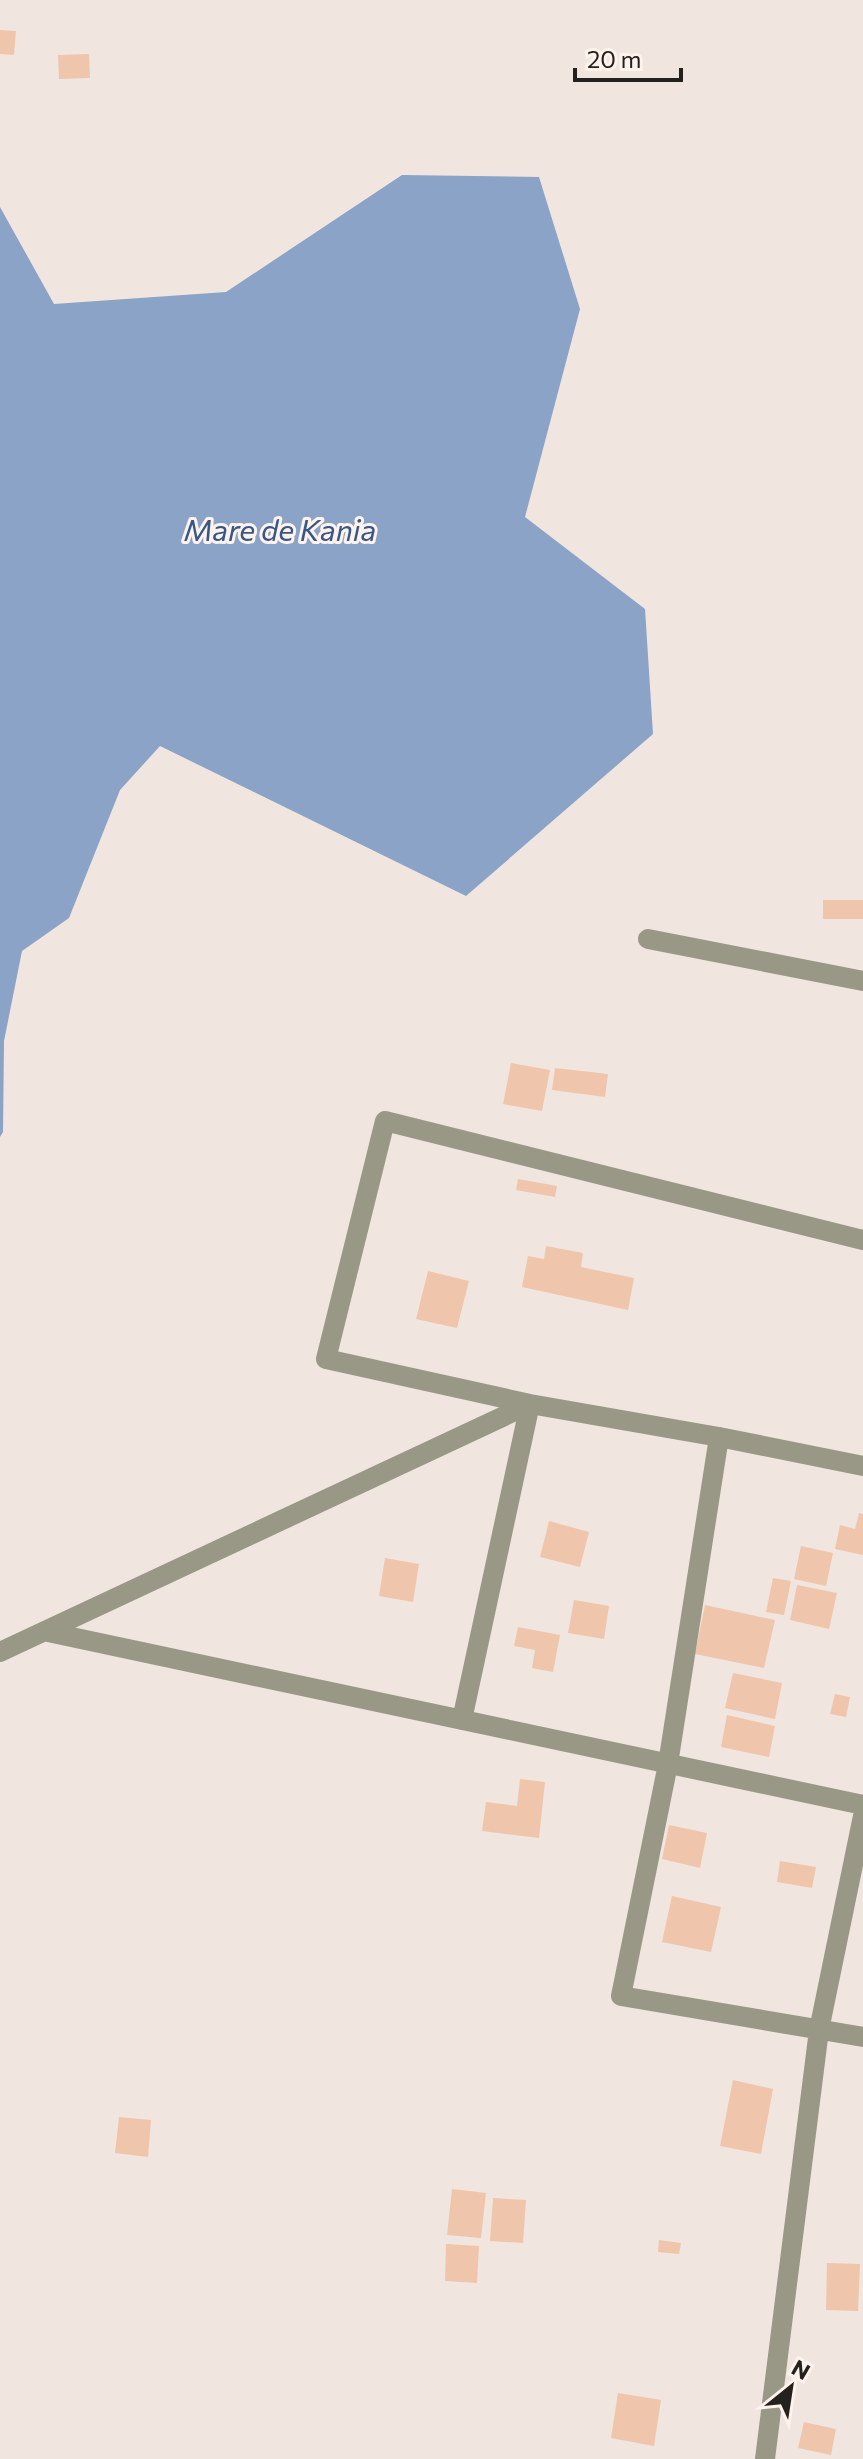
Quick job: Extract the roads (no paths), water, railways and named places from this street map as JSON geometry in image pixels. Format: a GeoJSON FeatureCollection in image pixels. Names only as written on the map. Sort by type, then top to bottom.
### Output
{"type":"FeatureCollection","features":[{"type":"Feature","properties":{"kind":"street"},"geometry":{"type":"LineString","coordinates":[[648,939],[863,981]]}},
{"type":"Feature","properties":{"kind":"street"},"geometry":{"type":"LineString","coordinates":[[863,1240],[385,1121],[326,1359],[530,1404],[863,1466]]}},
{"type":"Feature","properties":{"kind":"street"},"geometry":{"type":"LineString","coordinates":[[0,1652],[530,1404]]}},
{"type":"Feature","properties":{"kind":"street"},"geometry":{"type":"LineString","coordinates":[[462,1720],[530,1404]]}},
{"type":"Feature","properties":{"kind":"street"},"geometry":{"type":"LineString","coordinates":[[719,1437],[668,1764],[621,1996],[863,2037]]}},
{"type":"Feature","properties":{"kind":"street"},"geometry":{"type":"LineString","coordinates":[[48,1632],[863,1805]]}},
{"type":"Feature","properties":{"kind":"street"},"geometry":{"type":"LineString","coordinates":[[765,2459],[819,2030],[863,1816]]}},
{"type":"Feature","properties":{"kind":"water","name":"Mare de Kania"},"geometry":{"type":"Polygon","coordinates":[[[402,175],[539,177],[580,309],[525,517],[645,609],[653,734],[466,896],[160,746],[120,790],[69,918],[22,951],[4,1041],[3,1132],[0,1137],[0,207],[54,304],[226,292],[402,175]]]}}]}
